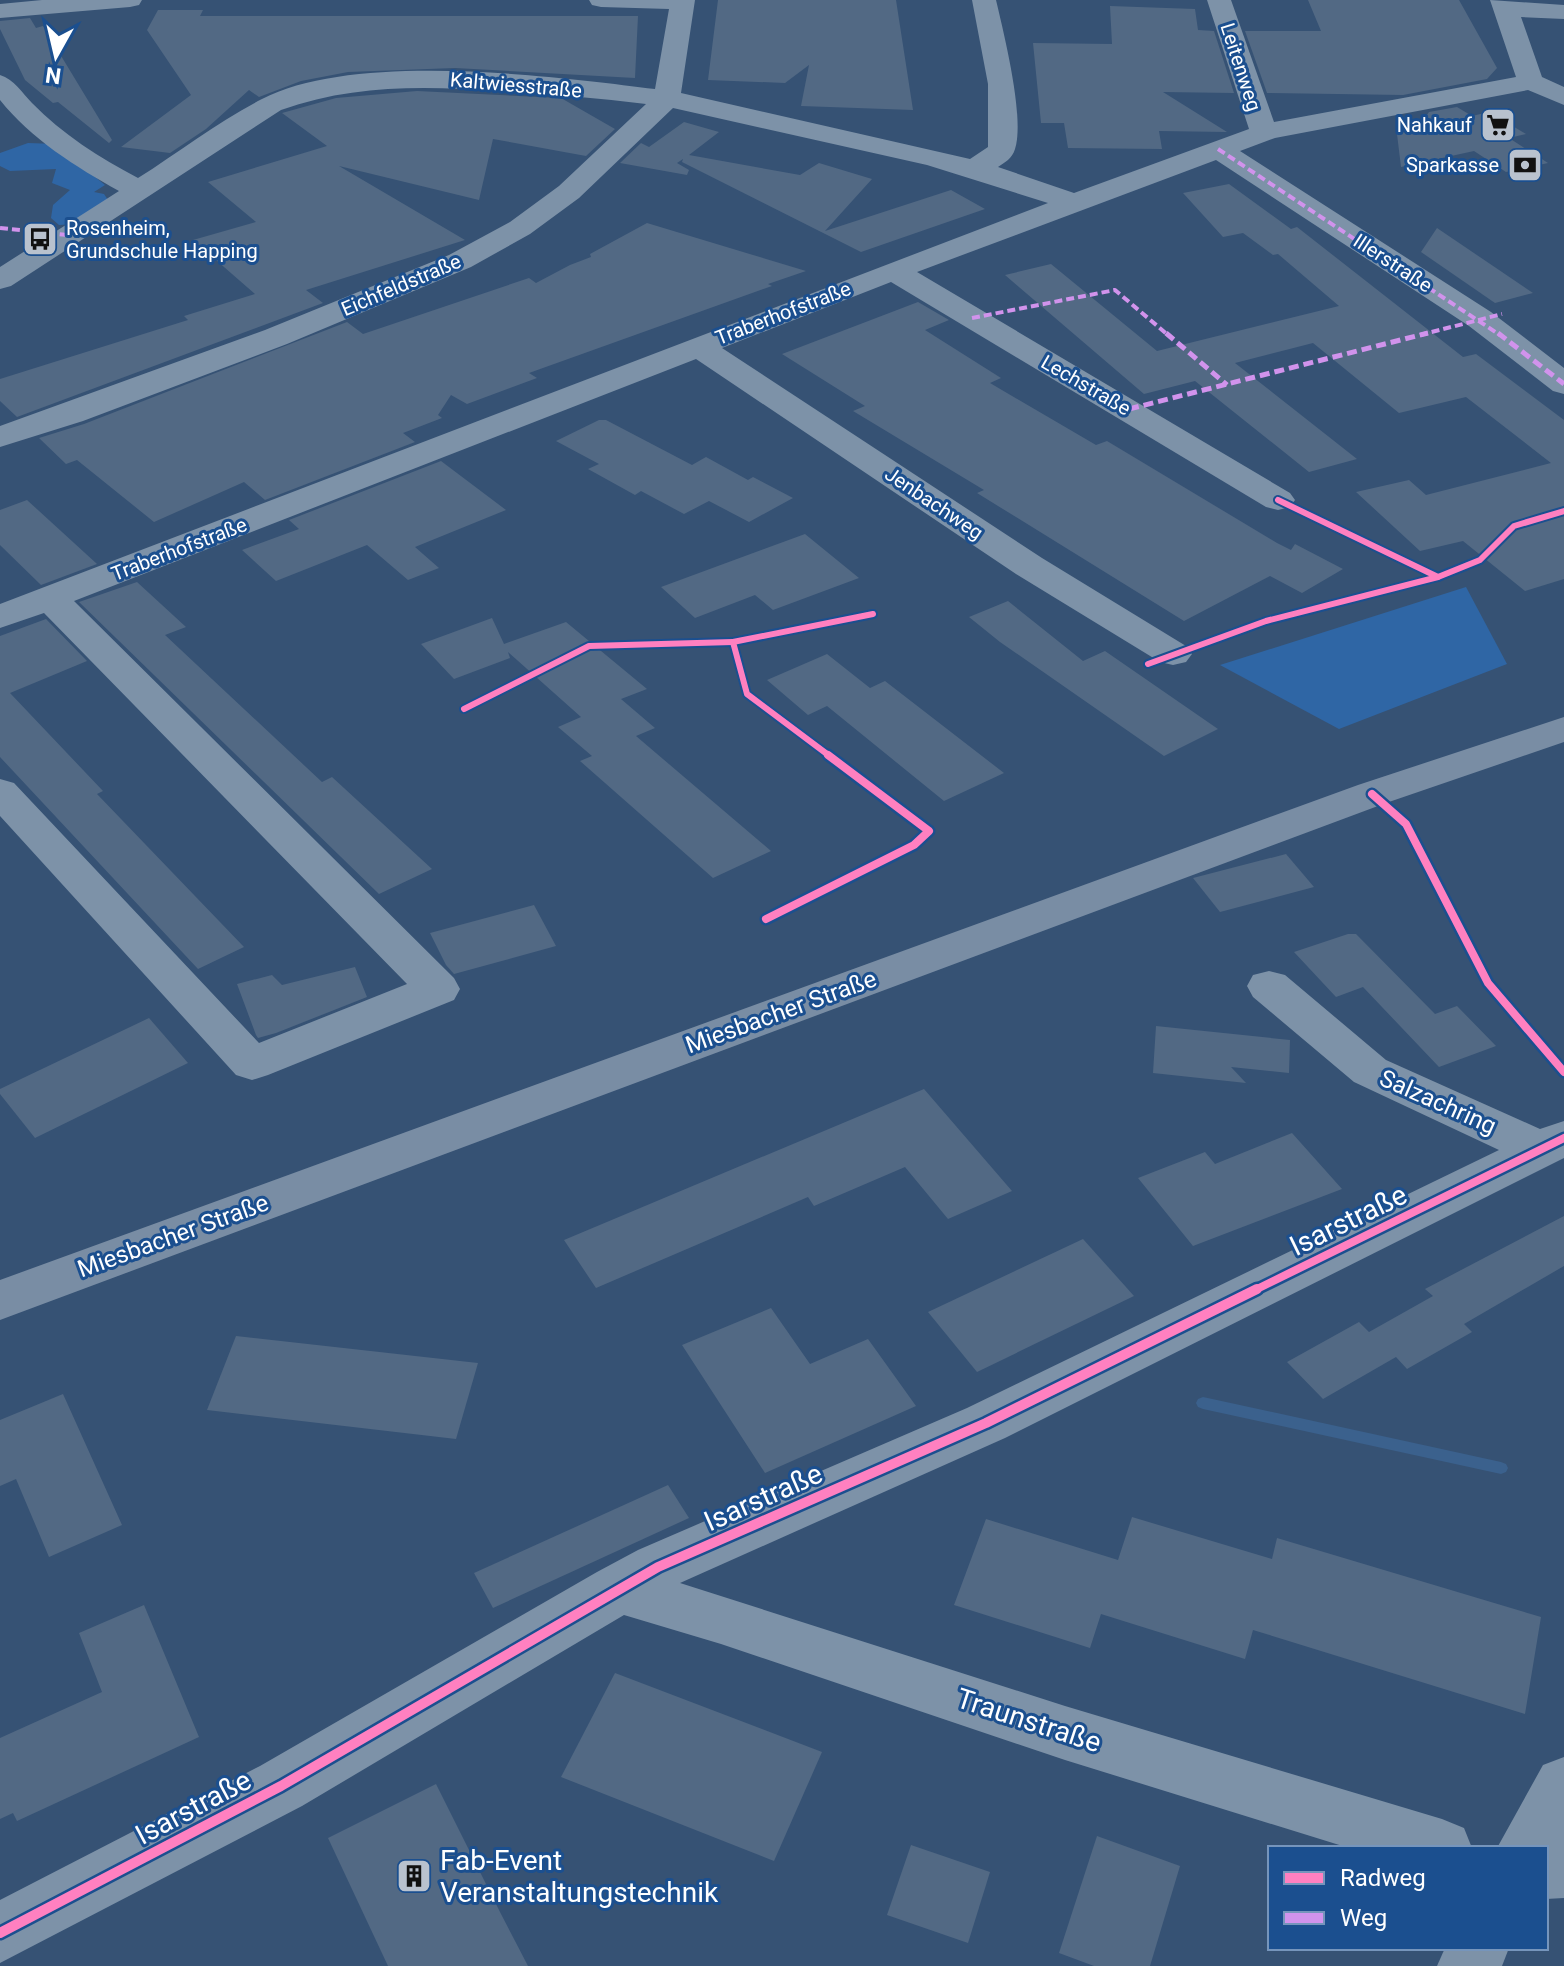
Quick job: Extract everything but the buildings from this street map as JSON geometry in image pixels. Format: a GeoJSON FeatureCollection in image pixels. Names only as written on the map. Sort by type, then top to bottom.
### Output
{"type":"FeatureCollection","features":[{"type":"Feature","properties":{"kind":"main road","name":"Miesbacher Straße"},"geometry":{"type":"LineString","coordinates":[[0,1300],[1372,794],[1564,729]]}},
{"type":"Feature","properties":{"kind":"street"},"geometry":{"type":"LineString","coordinates":[[0,11],[130,0]]}},
{"type":"Feature","properties":{"kind":"street"},"geometry":{"type":"LineString","coordinates":[[601,0],[682,1],[667,99]]}},
{"type":"Feature","properties":{"kind":"street"},"geometry":{"type":"LineString","coordinates":[[976,168],[998,155],[1002,147],[1001,84],[984,0]]}},
{"type":"Feature","properties":{"kind":"street","name":"Leitenweg"},"geometry":{"type":"LineString","coordinates":[[1219,0],[1259,123],[1268,131]]}},
{"type":"Feature","properties":{"kind":"street"},"geometry":{"type":"LineString","coordinates":[[1564,12],[1504,5],[1531,82],[1564,97]]}},
{"type":"Feature","properties":{"kind":"street","name":"Kaltwiesstraße"},"geometry":{"type":"LineString","coordinates":[[0,280],[272,104],[305,90],[374,80],[435,78],[543,85],[667,99],[976,168],[1040,188],[1073,203]]}},
{"type":"Feature","properties":{"kind":"street","name":"Traberhofstraße"},"geometry":{"type":"LineString","coordinates":[[0,617],[893,271],[1268,131],[1531,82]]}},
{"type":"Feature","properties":{"kind":"street"},"geometry":{"type":"LineString","coordinates":[[0,83],[9,96],[55,137],[140,191]]}},
{"type":"Feature","properties":{"kind":"street","name":"Eichfeldstraße"},"geometry":{"type":"LineString","coordinates":[[0,437],[262,343],[460,261],[520,228],[569,192],[667,99]]}},
{"type":"Feature","properties":{"kind":"street","name":"Illerstraße"},"geometry":{"type":"LineString","coordinates":[[1218,149],[1480,319],[1564,384]]}},
{"type":"Feature","properties":{"kind":"street","name":"Lechstraße"},"geometry":{"type":"LineString","coordinates":[[893,271],[1278,500]]}},
{"type":"Feature","properties":{"kind":"street","name":"Jenbachweg"},"geometry":{"type":"LineString","coordinates":[[698,346],[1029,566],[1173,654]]}},
{"type":"Feature","properties":{"kind":"street"},"geometry":{"type":"LineString","coordinates":[[0,792],[252,1064],[438,989],[50,598]]}},
{"type":"Feature","properties":{"kind":"street","name":"Salzachring"},"geometry":{"type":"LineString","coordinates":[[1269,986],[1370,1071],[1523,1141],[1550,1145]]}},
{"type":"Feature","properties":{"kind":"street","name":"Isarstraße"},"geometry":{"type":"LineString","coordinates":[[0,1933],[281,1786],[658,1567],[986,1423],[1550,1145]]}},
{"type":"Feature","properties":{"kind":"street","name":"Traunstraße"},"geometry":{"type":"LineString","coordinates":[[617,1589],[721,1619],[1065,1733],[1435,1846]]}},
{"type":"Feature","properties":{"kind":"street"},"geometry":{"type":"LineString","coordinates":[[1528,1846],[1564,1785]]}},
{"type":"Feature","properties":{"kind":"shaded area"},"geometry":{"type":"Polygon","coordinates":[[[28,143],[55,144],[105,185],[94,192],[104,194],[110,203],[75,224],[59,225],[51,218],[53,205],[70,190],[52,183],[56,169],[10,171],[0,166],[0,153],[28,143]]]}},
{"type":"Feature","properties":{"kind":"shaded area"},"geometry":{"type":"Polygon","coordinates":[[[1466,587],[1507,664],[1339,729],[1220,665],[1466,587]]]}},
{"type":"Feature","properties":{"kind":"waterway"},"geometry":{"type":"LineString","coordinates":[[1203,1403],[1501,1468]]}},
{"type":"Feature","properties":{"kind":"marked path"},"geometry":{"type":"LineString","coordinates":[[1218,149],[1480,319],[1564,384]]}},
{"type":"Feature","properties":{"kind":"marked path"},"geometry":{"type":"LineString","coordinates":[[0,228],[68,235]]}},
{"type":"Feature","properties":{"kind":"marked path"},"geometry":{"type":"LineString","coordinates":[[972,318],[1115,290],[1227,385]]}},
{"type":"Feature","properties":{"kind":"marked path"},"geometry":{"type":"LineString","coordinates":[[1129,409],[1502,314]]}},
{"type":"Feature","properties":{"kind":"cycle path"},"geometry":{"type":"LineString","coordinates":[[1148,664],[1266,621],[1438,577],[1278,500]]}},
{"type":"Feature","properties":{"kind":"cycle path"},"geometry":{"type":"LineString","coordinates":[[1438,577],[1480,560],[1514,526],[1564,511]]}},
{"type":"Feature","properties":{"kind":"cycle path"},"geometry":{"type":"LineString","coordinates":[[766,919],[914,845],[929,831],[747,694],[733,642],[873,614]]}},
{"type":"Feature","properties":{"kind":"cycle path"},"geometry":{"type":"LineString","coordinates":[[464,709],[589,646],[733,642]]}},
{"type":"Feature","properties":{"kind":"cycle path"},"geometry":{"type":"LineString","coordinates":[[1372,794],[1406,824],[1488,983],[1564,1072]]}},
{"type":"Feature","properties":{"kind":"cycle path"},"geometry":{"type":"LineString","coordinates":[[0,1933],[281,1786],[658,1567],[986,1423],[1564,1138]]}},
{"type":"Feature","properties":{"kind":"place","name":"Nahkauf"},"geometry":{"type":"Point","coordinates":[1498,125]}},
{"type":"Feature","properties":{"kind":"place","name":"Sparkasse"},"geometry":{"type":"Point","coordinates":[1525,165]}},
{"type":"Feature","properties":{"kind":"place","name":"Rosenheim, Grundschule Happing"},"geometry":{"type":"Point","coordinates":[40,239]}},
{"type":"Feature","properties":{"kind":"place","name":"Fab-Event Veranstaltungstechnik"},"geometry":{"type":"Point","coordinates":[414,1876]}}]}
